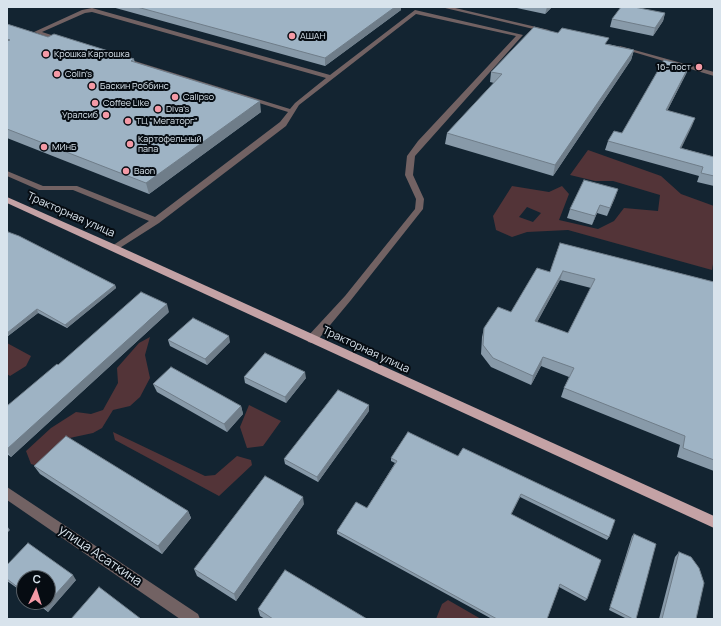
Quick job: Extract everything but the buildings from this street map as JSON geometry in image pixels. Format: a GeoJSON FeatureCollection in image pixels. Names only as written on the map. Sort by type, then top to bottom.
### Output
{"type":"FeatureCollection","features":[{"type":"Feature","properties":{"kind":"main road","name":"Тракторная улица"},"geometry":{"type":"LineString","coordinates":[[7,200],[714,522]]}},
{"type":"Feature","properties":{"kind":"street"},"geometry":{"type":"LineString","coordinates":[[444,7],[551,31]]}},
{"type":"Feature","properties":{"kind":"street"},"geometry":{"type":"LineString","coordinates":[[70,42],[37,32],[88,8],[330,77]]}},
{"type":"Feature","properties":{"kind":"street"},"geometry":{"type":"LineString","coordinates":[[115,248],[156,221],[283,124],[291,111],[330,77],[417,9],[520,35]]}},
{"type":"Feature","properties":{"kind":"street"},"geometry":{"type":"LineString","coordinates":[[312,339],[348,298],[419,209],[420,199],[409,175],[411,156],[421,143],[528,26]]}},
{"type":"Feature","properties":{"kind":"street"},"geometry":{"type":"LineString","coordinates":[[612,45],[643,52],[714,74]]}},
{"type":"Feature","properties":{"kind":"street"},"geometry":{"type":"LineString","coordinates":[[119,57],[291,111]]}},
{"type":"Feature","properties":{"kind":"street"},"geometry":{"type":"LineString","coordinates":[[7,173],[42,188],[74,188],[156,221]]}},
{"type":"Feature","properties":{"kind":"street","name":"улица Асаткина"},"geometry":{"type":"LineString","coordinates":[[7,493],[193,619]]}},
{"type":"Feature","properties":{"kind":"shaded area"},"geometry":{"type":"Polygon","coordinates":[[[588,150],[661,176],[681,194],[714,206],[714,258],[712,270],[568,230],[527,232],[512,237],[496,230],[493,216],[512,186],[549,192],[562,186],[569,194],[559,220],[598,229],[614,221],[624,208],[658,211],[660,195],[613,181],[595,181],[570,175],[588,150]],[[527,207],[519,217],[533,222],[541,213],[527,207]]]}},
{"type":"Feature","properties":{"kind":"shaded area"},"geometry":{"type":"Polygon","coordinates":[[[150,337],[145,355],[150,378],[140,397],[130,406],[113,410],[102,428],[93,433],[65,439],[41,467],[31,464],[26,451],[51,428],[76,412],[91,414],[103,410],[118,383],[117,368],[139,343],[150,337]]]}},
{"type":"Feature","properties":{"kind":"shaded area"},"geometry":{"type":"Polygon","coordinates":[[[7,343],[31,356],[26,366],[10,376],[7,374],[7,343]]]}},
{"type":"Feature","properties":{"kind":"shaded area"},"geometry":{"type":"Polygon","coordinates":[[[249,405],[281,421],[263,446],[247,448],[240,427],[249,405]]]}},
{"type":"Feature","properties":{"kind":"shaded area"},"geometry":{"type":"Polygon","coordinates":[[[113,432],[205,476],[215,475],[237,456],[251,460],[252,465],[219,496],[115,440],[113,432]]]}},
{"type":"Feature","properties":{"kind":"shaded area"},"geometry":{"type":"Polygon","coordinates":[[[448,600],[481,619],[436,619],[442,604],[448,600]]]}},
{"type":"Feature","properties":{"kind":"place","name":"АШАН"},"geometry":{"type":"Point","coordinates":[292,36]}},
{"type":"Feature","properties":{"kind":"place","name":"Крошка Картошка"},"geometry":{"type":"Point","coordinates":[46,54]}},
{"type":"Feature","properties":{"kind":"place","name":"16- пост"},"geometry":{"type":"Point","coordinates":[699,67]}},
{"type":"Feature","properties":{"kind":"place","name":"Colin's"},"geometry":{"type":"Point","coordinates":[57,74]}},
{"type":"Feature","properties":{"kind":"place","name":"Баскин Роббинс"},"geometry":{"type":"Point","coordinates":[92,86]}},
{"type":"Feature","properties":{"kind":"place","name":"Calipso"},"geometry":{"type":"Point","coordinates":[175,97]}},
{"type":"Feature","properties":{"kind":"place","name":"Coffee Like"},"geometry":{"type":"Point","coordinates":[95,103]}},
{"type":"Feature","properties":{"kind":"place","name":"Diva's"},"geometry":{"type":"Point","coordinates":[158,109]}},
{"type":"Feature","properties":{"kind":"place","name":"Уралсиб"},"geometry":{"type":"Point","coordinates":[106,115]}},
{"type":"Feature","properties":{"kind":"place","name":"ТЦ \"Мегаторг\""},"geometry":{"type":"Point","coordinates":[128,121]}},
{"type":"Feature","properties":{"kind":"place","name":"Картофельный папа"},"geometry":{"type":"Point","coordinates":[130,144]}},
{"type":"Feature","properties":{"kind":"place","name":"МИнБ"},"geometry":{"type":"Point","coordinates":[44,147]}},
{"type":"Feature","properties":{"kind":"place","name":"Baon"},"geometry":{"type":"Point","coordinates":[126,171]}}]}
